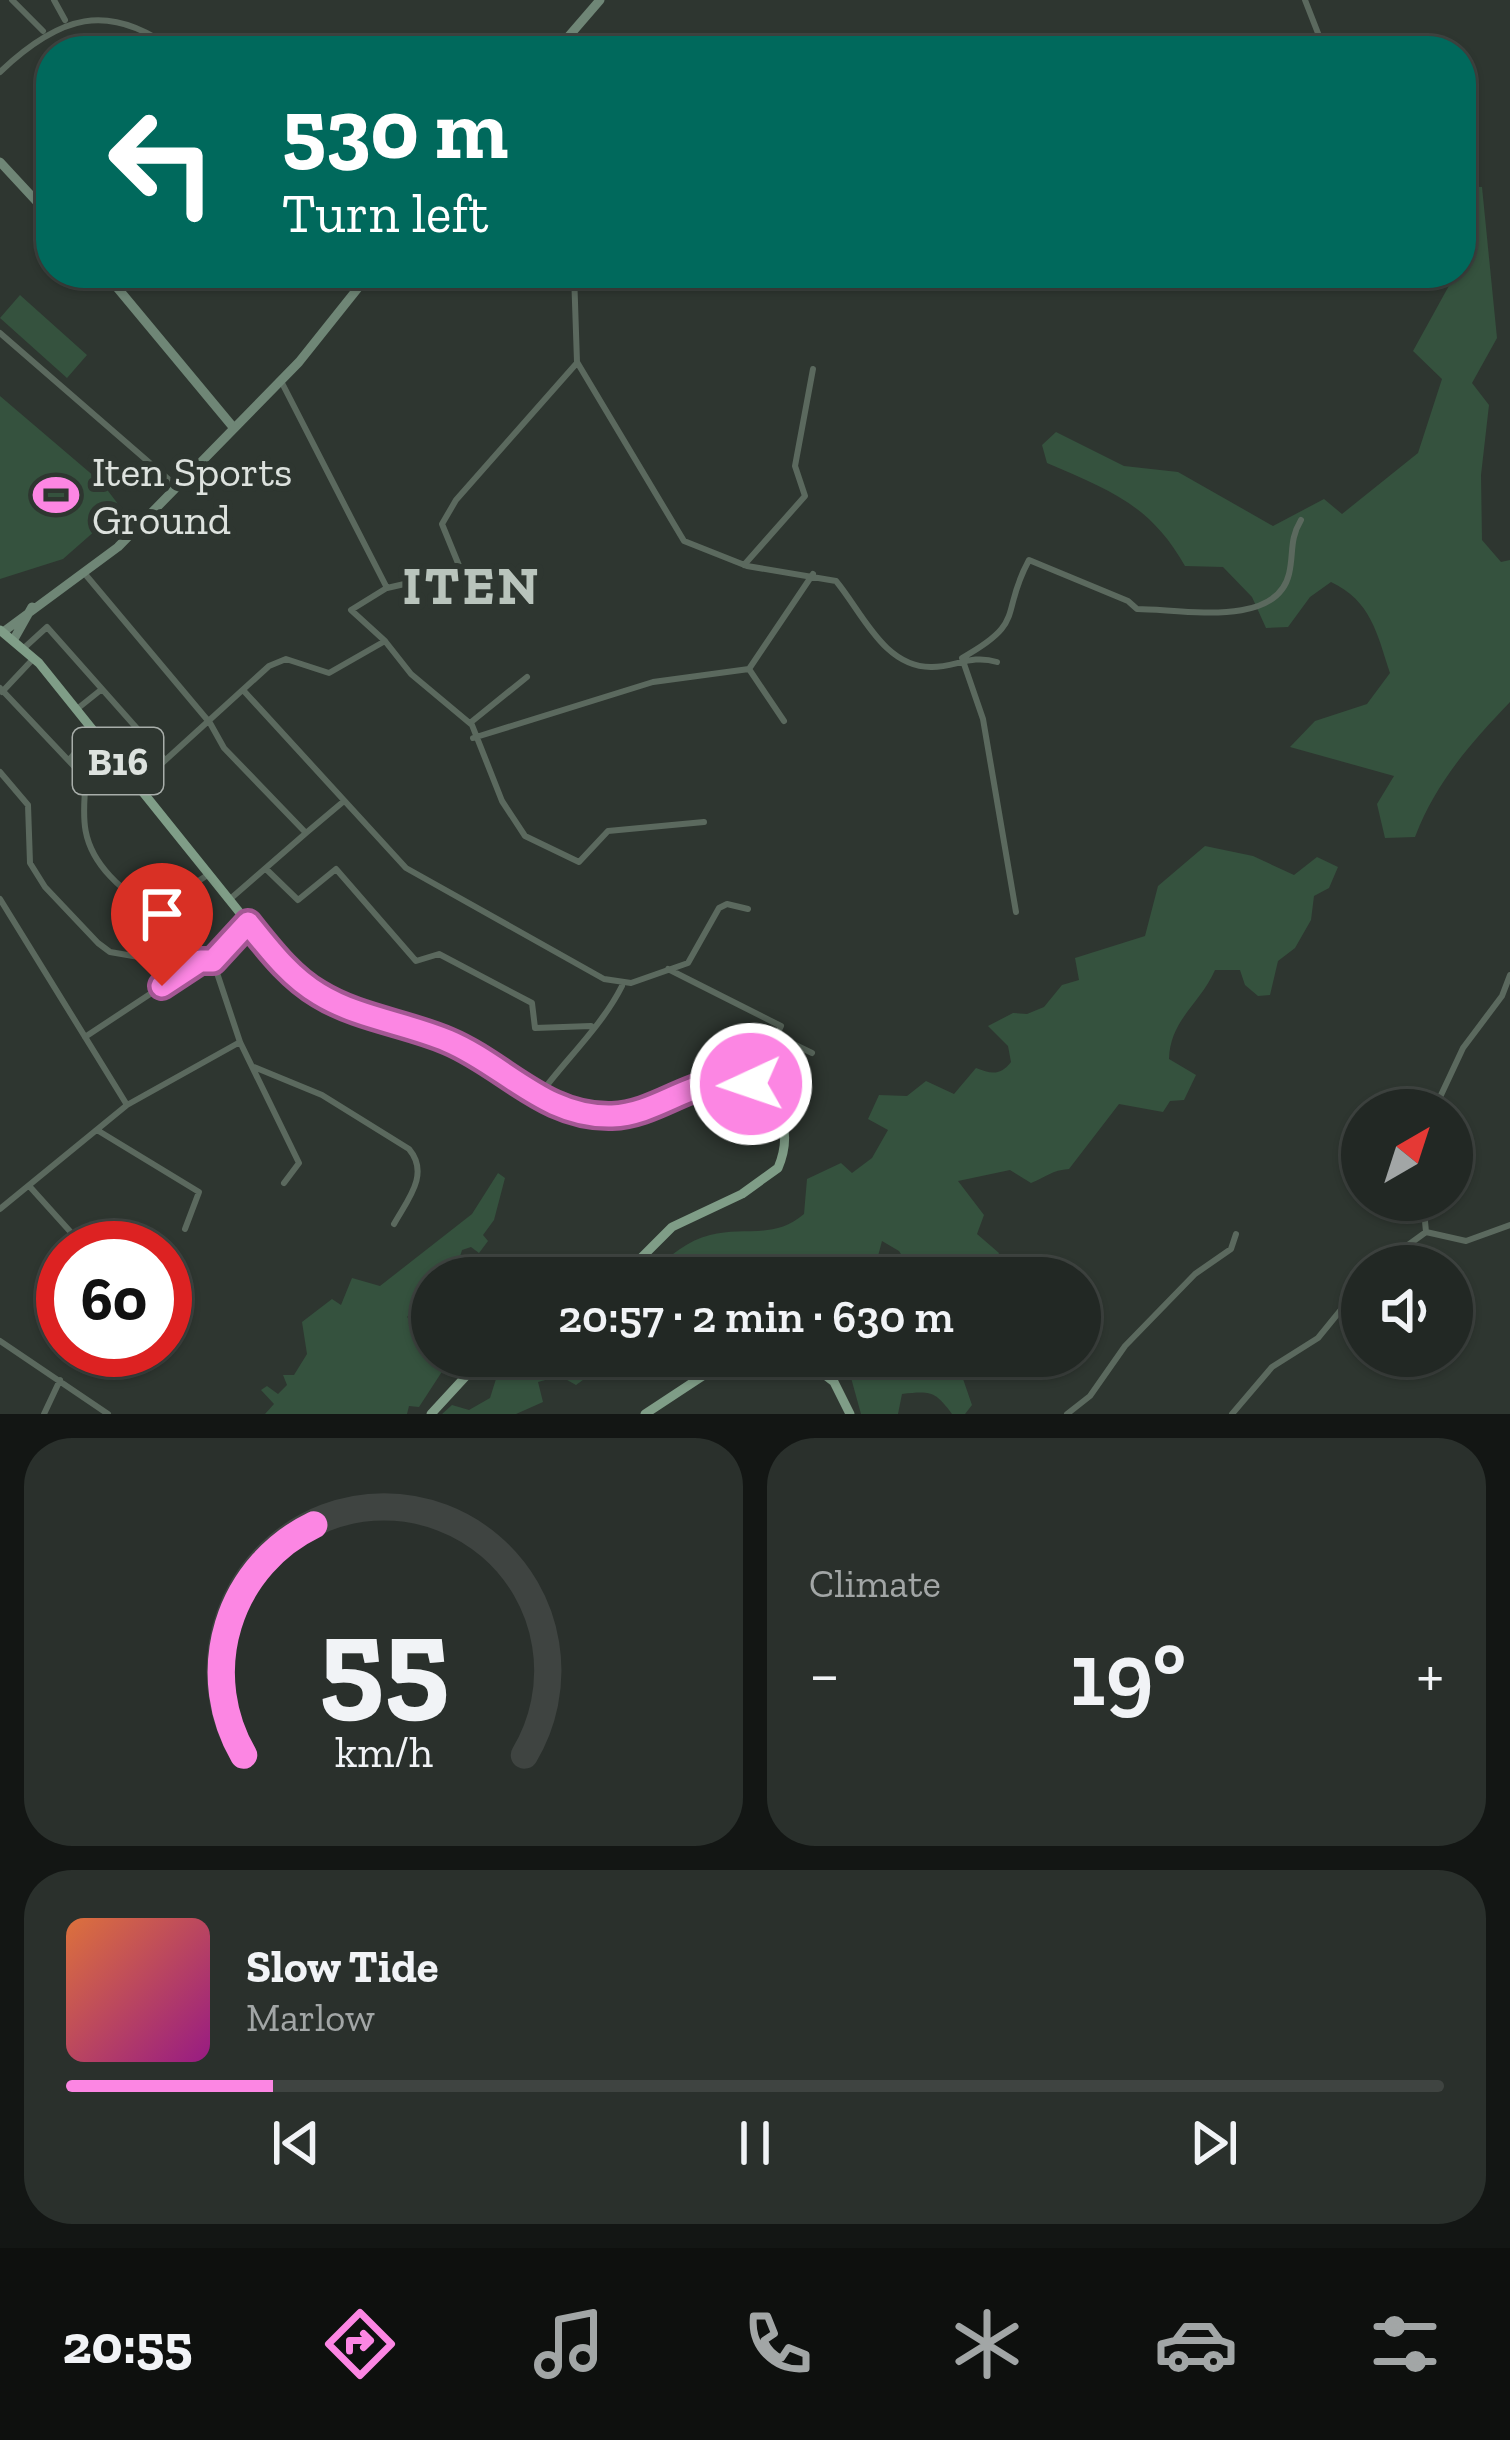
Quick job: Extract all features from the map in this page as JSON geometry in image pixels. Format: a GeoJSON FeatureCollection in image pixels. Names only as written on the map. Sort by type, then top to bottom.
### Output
{"type":"FeatureCollection","features":[{"type":"Feature","properties":{"kind":"main road"},"geometry":{"type":"LineString","coordinates":[[569,36],[600,0]]}},
{"type":"Feature","properties":{"kind":"main road"},"geometry":{"type":"LineString","coordinates":[[0,162],[36,201]]}},
{"type":"Feature","properties":{"kind":"main road"},"geometry":{"type":"LineString","coordinates":[[117,288],[233,427]]}},
{"type":"Feature","properties":{"kind":"main road"},"geometry":{"type":"LineString","coordinates":[[4,630],[118,547],[174,484],[281,381],[358,288]]}},
{"type":"Feature","properties":{"kind":"main road"},"geometry":{"type":"LineString","coordinates":[[4,630],[32,607]]}},
{"type":"Feature","properties":{"kind":"main road","name":"B16"},"geometry":{"type":"LineString","coordinates":[[4,630],[77,709],[248,923],[316,992],[452,1042],[538,1096],[583,1115],[616,1116],[716,1081]]}},
{"type":"Feature","properties":{"kind":"main road"},"geometry":{"type":"LineString","coordinates":[[642,1257],[672,1227],[742,1194],[778,1168],[785,1144],[779,1109],[751,1084],[716,1081]]}},
{"type":"Feature","properties":{"kind":"main road"},"geometry":{"type":"LineString","coordinates":[[431,1414],[465,1377]]}},
{"type":"Feature","properties":{"kind":"main road"},"geometry":{"type":"LineString","coordinates":[[645,1414],[701,1377]]}},
{"type":"Feature","properties":{"kind":"main road"},"geometry":{"type":"LineString","coordinates":[[827,1377],[850,1414]]}},
{"type":"Feature","properties":{"kind":"street"},"geometry":{"type":"LineString","coordinates":[[12,0],[44,32]]}},
{"type":"Feature","properties":{"kind":"street"},"geometry":{"type":"LineString","coordinates":[[54,0],[65,20]]}},
{"type":"Feature","properties":{"kind":"street"},"geometry":{"type":"LineString","coordinates":[[1305,0],[1319,36]]}},
{"type":"Feature","properties":{"kind":"street"},"geometry":{"type":"LineString","coordinates":[[40,36],[65,20],[96,10],[134,18],[156,36]]}},
{"type":"Feature","properties":{"kind":"street"},"geometry":{"type":"LineString","coordinates":[[0,72],[36,39]]}},
{"type":"Feature","properties":{"kind":"street"},"geometry":{"type":"LineString","coordinates":[[575,288],[577,362],[616,432],[666,503],[684,542],[744,565],[836,581],[893,655],[934,668],[999,637],[1014,615],[1029,560],[1129,601],[1137,609],[1247,612],[1270,604],[1288,577],[1289,540],[1301,520]]}},
{"type":"Feature","properties":{"kind":"street"},"geometry":{"type":"LineString","coordinates":[[0,332],[174,484]]}},
{"type":"Feature","properties":{"kind":"street"},"geometry":{"type":"LineString","coordinates":[[577,362],[456,500],[442,524],[460,568],[457,572],[387,588],[351,610],[385,641],[411,674],[470,724],[522,832],[536,845],[583,861],[608,831],[704,822]]}},
{"type":"Feature","properties":{"kind":"street"},"geometry":{"type":"LineString","coordinates":[[744,565],[805,496],[795,466],[814,369]]}},
{"type":"Feature","properties":{"kind":"street"},"geometry":{"type":"LineString","coordinates":[[281,381],[387,588]]}},
{"type":"Feature","properties":{"kind":"street"},"geometry":{"type":"LineString","coordinates":[[85,574],[210,723],[224,748],[306,833]]}},
{"type":"Feature","properties":{"kind":"street"},"geometry":{"type":"LineString","coordinates":[[473,738],[653,682],[749,669],[813,574]]}},
{"type":"Feature","properties":{"kind":"street"},"geometry":{"type":"LineString","coordinates":[[24,648],[47,627],[165,760]]}},
{"type":"Feature","properties":{"kind":"street"},"geometry":{"type":"LineString","coordinates":[[137,785],[279,660],[329,673],[385,641]]}},
{"type":"Feature","properties":{"kind":"street"},"geometry":{"type":"LineString","coordinates":[[34,658],[1,690],[86,779],[82,802],[89,851],[128,896],[138,901],[164,900],[209,874]]}},
{"type":"Feature","properties":{"kind":"street"},"geometry":{"type":"LineString","coordinates":[[962,658],[997,662]]}},
{"type":"Feature","properties":{"kind":"street"},"geometry":{"type":"LineString","coordinates":[[962,658],[983,719],[1016,912]]}},
{"type":"Feature","properties":{"kind":"street"},"geometry":{"type":"LineString","coordinates":[[749,669],[784,722]]}},
{"type":"Feature","properties":{"kind":"street"},"geometry":{"type":"LineString","coordinates":[[470,724],[527,677]]}},
{"type":"Feature","properties":{"kind":"street"},"geometry":{"type":"LineString","coordinates":[[77,709],[102,689]]}},
{"type":"Feature","properties":{"kind":"street"},"geometry":{"type":"LineString","coordinates":[[242,689],[406,868],[492,920],[623,984]]}},
{"type":"Feature","properties":{"kind":"street"},"geometry":{"type":"LineString","coordinates":[[69,760],[94,731]]}},
{"type":"Feature","properties":{"kind":"street"},"geometry":{"type":"LineString","coordinates":[[0,772],[28,805],[30,862],[45,887],[110,952],[213,961],[248,923]]}},
{"type":"Feature","properties":{"kind":"street"},"geometry":{"type":"LineString","coordinates":[[229,900],[344,801]]}},
{"type":"Feature","properties":{"kind":"street"},"geometry":{"type":"LineString","coordinates":[[266,868],[298,900],[336,869],[416,961],[440,954],[532,1004],[535,1028],[591,1026]]}},
{"type":"Feature","properties":{"kind":"street"},"geometry":{"type":"LineString","coordinates":[[0,899],[127,1105]]}},
{"type":"Feature","properties":{"kind":"street"},"geometry":{"type":"LineString","coordinates":[[538,1096],[591,1026],[607,1015],[623,984],[693,961],[718,908],[727,904],[748,909]]}},
{"type":"Feature","properties":{"kind":"street"},"geometry":{"type":"LineString","coordinates":[[85,1037],[200,961]]}},
{"type":"Feature","properties":{"kind":"street"},"geometry":{"type":"LineString","coordinates":[[213,961],[240,1042],[296,1152],[299,1163],[284,1183]]}},
{"type":"Feature","properties":{"kind":"street"},"geometry":{"type":"LineString","coordinates":[[668,969],[770,1017],[781,1026],[779,1037]]}},
{"type":"Feature","properties":{"kind":"street"},"geometry":{"type":"LineString","coordinates":[[1444,1089],[1463,1048],[1502,996],[1510,975]]}},
{"type":"Feature","properties":{"kind":"street"},"geometry":{"type":"LineString","coordinates":[[779,1037],[812,1053]]}},
{"type":"Feature","properties":{"kind":"street"},"geometry":{"type":"LineString","coordinates":[[716,1081],[727,1064],[779,1037]]}},
{"type":"Feature","properties":{"kind":"street"},"geometry":{"type":"LineString","coordinates":[[0,1209],[127,1105],[240,1042]]}},
{"type":"Feature","properties":{"kind":"street"},"geometry":{"type":"LineString","coordinates":[[254,1067],[322,1095],[409,1149],[419,1161],[419,1177],[394,1224]]}},
{"type":"Feature","properties":{"kind":"street"},"geometry":{"type":"LineString","coordinates":[[97,1130],[199,1192],[188,1221]]}},
{"type":"Feature","properties":{"kind":"street"},"geometry":{"type":"LineString","coordinates":[[31,1188],[61,1221]]}},
{"type":"Feature","properties":{"kind":"street"},"geometry":{"type":"LineString","coordinates":[[1425,1221],[1426,1232]]}},
{"type":"Feature","properties":{"kind":"street"},"geometry":{"type":"LineString","coordinates":[[1426,1232],[1456,1242],[1510,1225]]}},
{"type":"Feature","properties":{"kind":"street"},"geometry":{"type":"LineString","coordinates":[[1408,1245],[1426,1232]]}},
{"type":"Feature","properties":{"kind":"street"},"geometry":{"type":"LineString","coordinates":[[1067,1414],[1090,1396],[1125,1346],[1196,1274],[1231,1250],[1236,1234]]}},
{"type":"Feature","properties":{"kind":"street"},"geometry":{"type":"LineString","coordinates":[[1232,1414],[1272,1367],[1318,1339],[1341,1310]]}},
{"type":"Feature","properties":{"kind":"street"},"geometry":{"type":"LineString","coordinates":[[0,1341],[108,1414]]}},
{"type":"Feature","properties":{"kind":"street"},"geometry":{"type":"LineString","coordinates":[[44,1414],[60,1379]]}},
{"type":"Feature","properties":{"kind":"green space"},"geometry":{"type":"Polygon","coordinates":[[[1476,187],[1482,187],[1497,338],[1472,383],[1489,405],[1481,475],[1482,540],[1501,562],[1510,560],[1510,702],[1455,765],[1415,837],[1385,838],[1377,804],[1394,776],[1290,747],[1315,721],[1367,704],[1390,673],[1364,609],[1331,582],[1310,597],[1288,627],[1266,628],[1252,597],[1223,567],[1185,566],[1142,513],[1109,491],[1047,463],[1042,445],[1056,432],[1124,466],[1178,472],[1273,526],[1324,499],[1342,514],[1418,453],[1442,379],[1413,351],[1448,288],[1476,288],[1476,187]]]}},
{"type":"Feature","properties":{"kind":"green space"},"geometry":{"type":"Polygon","coordinates":[[[20,295],[87,355],[67,378],[0,318],[20,295]]]}},
{"type":"Feature","properties":{"kind":"green space","name":"Iten Sports Ground"},"geometry":{"type":"Polygon","coordinates":[[[0,396],[102,483],[121,508],[63,559],[0,579],[0,396]]]}},
{"type":"Feature","properties":{"kind":"green space"},"geometry":{"type":"Polygon","coordinates":[[[1205,846],[1253,856],[1294,875],[1317,857],[1338,867],[1329,888],[1314,896],[1311,920],[1295,948],[1278,961],[1270,995],[1258,996],[1245,985],[1240,970],[1215,970],[1171,1045],[1169,1059],[1196,1075],[1184,1100],[1170,1101],[1163,1112],[1119,1104],[1069,1169],[1031,1183],[1010,1170],[958,1181],[984,1215],[977,1234],[999,1253],[997,1257],[903,1257],[882,1241],[878,1257],[669,1257],[701,1238],[770,1230],[804,1214],[807,1179],[841,1163],[852,1173],[872,1158],[888,1130],[868,1119],[879,1095],[907,1096],[926,1081],[954,1094],[976,1068],[1003,1070],[1011,1062],[1008,1046],[988,1026],[1013,1013],[1027,1014],[1044,1007],[1062,985],[1079,980],[1075,958],[1145,936],[1158,886],[1205,846]]]}},
{"type":"Feature","properties":{"kind":"green space"},"geometry":{"type":"Polygon","coordinates":[[[498,1173],[505,1178],[494,1220],[483,1235],[488,1241],[479,1253],[471,1247],[462,1250],[460,1257],[417,1257],[472,1214],[498,1173]]]}},
{"type":"Feature","properties":{"kind":"green space"},"geometry":{"type":"Polygon","coordinates":[[[411,1262],[411,1313],[407,1317],[411,1320],[411,1377],[438,1377],[419,1407],[409,1406],[407,1414],[265,1414],[274,1404],[261,1390],[267,1386],[278,1394],[287,1385],[283,1375],[294,1375],[307,1354],[302,1322],[332,1299],[341,1305],[352,1278],[380,1286],[411,1262]]]}},
{"type":"Feature","properties":{"kind":"green space"},"geometry":{"type":"Polygon","coordinates":[[[497,1377],[556,1377],[538,1382],[543,1402],[516,1414],[442,1414],[452,1405],[469,1410],[490,1398],[497,1377]]]}},
{"type":"Feature","properties":{"kind":"green space"},"geometry":{"type":"Polygon","coordinates":[[[562,1377],[587,1377],[576,1385],[562,1377]]]}},
{"type":"Feature","properties":{"kind":"green space"},"geometry":{"type":"Polygon","coordinates":[[[851,1377],[962,1377],[972,1405],[965,1414],[952,1414],[936,1397],[912,1393],[902,1394],[898,1414],[861,1414],[851,1377]]]}},
{"type":"Feature","properties":{"kind":"place","name":"Iten Sports Ground"},"geometry":{"type":"Point","coordinates":[56,495]}},
{"type":"Feature","properties":{"kind":"district","name":"ITEN"},"geometry":{"type":"Point","coordinates":[472,585]}},
{"type":"Feature","properties":{"kind":"route"},"geometry":{"type":"LineString","coordinates":[[162,986],[200,961],[213,961],[248,923],[296,977],[335,1004],[452,1042],[524,1090],[583,1115],[616,1116],[652,1108],[705,1082],[751,1084]]}}]}
